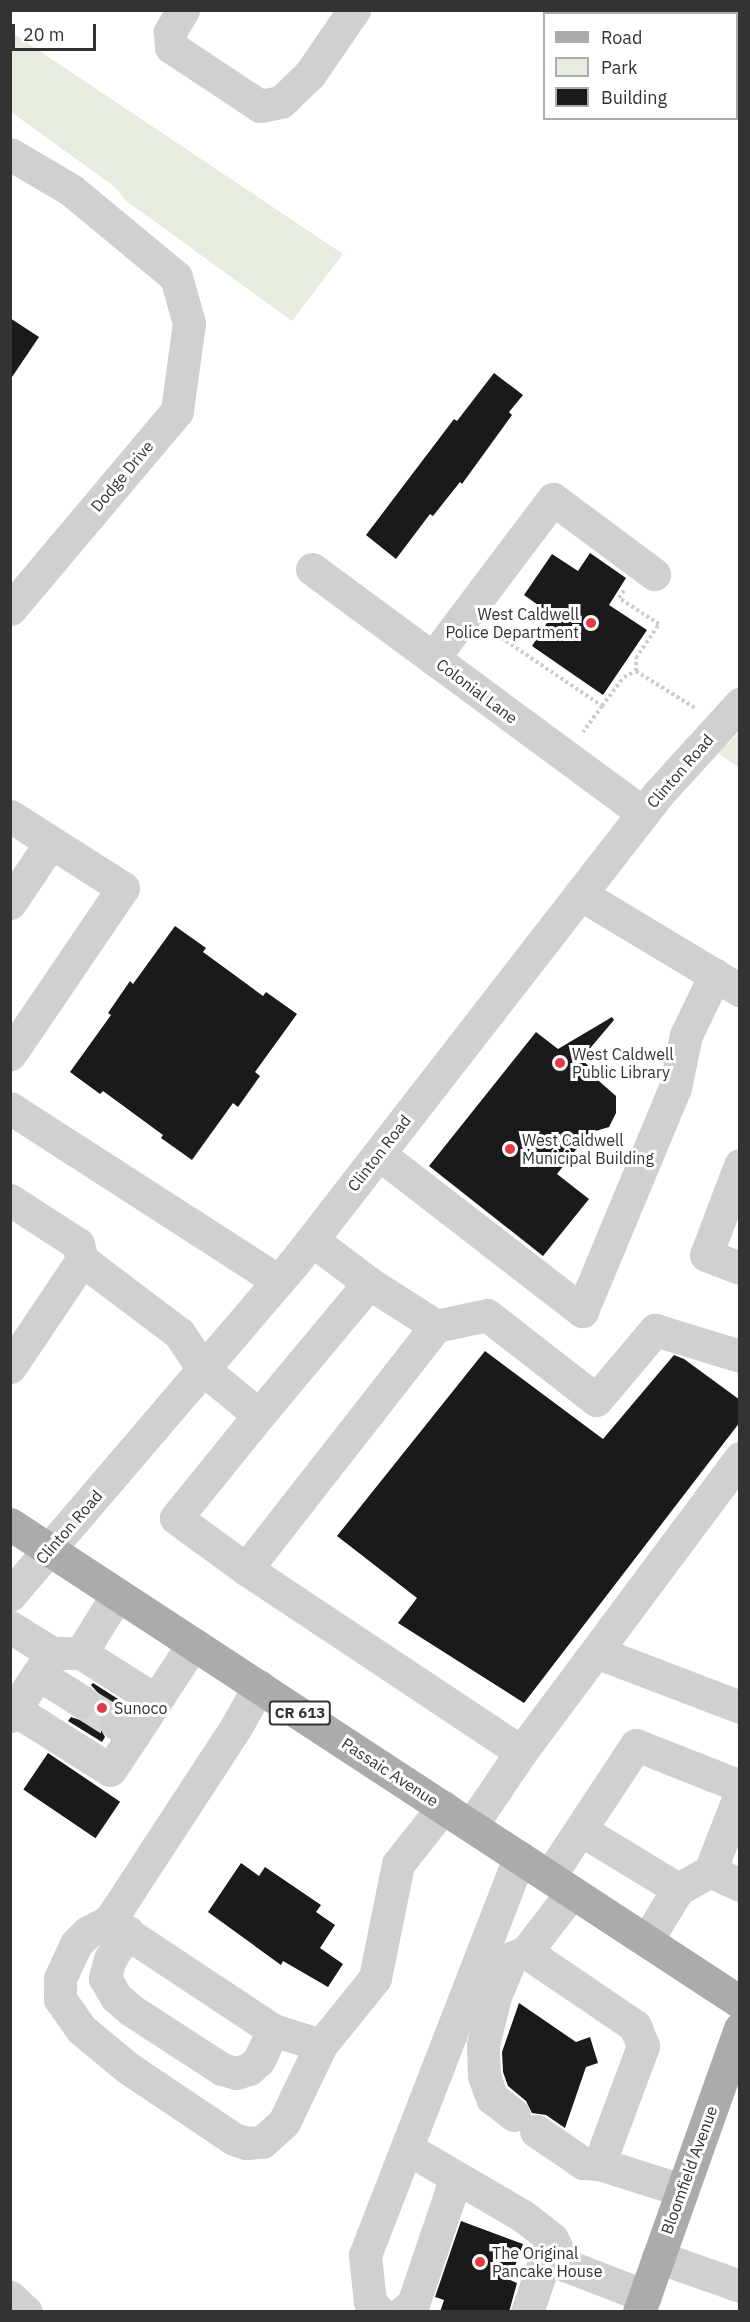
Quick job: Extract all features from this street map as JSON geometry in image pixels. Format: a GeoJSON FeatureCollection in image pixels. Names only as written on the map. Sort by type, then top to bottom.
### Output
{"type":"FeatureCollection","features":[{"type":"Feature","properties":{"kind":"main road","name":"Passaic Avenue"},"geometry":{"type":"LineString","coordinates":[[10,1524],[740,2002]]}},
{"type":"Feature","properties":{"kind":"main road","name":"Bloomfield Avenue"},"geometry":{"type":"LineString","coordinates":[[642,2304],[740,2028]]}},
{"type":"Feature","properties":{"kind":"street"},"geometry":{"type":"LineString","coordinates":[[183,10],[170,32],[171,47],[260,106],[281,102],[310,74],[354,10]]}},
{"type":"Feature","properties":{"kind":"street","name":"Dodge Drive"},"geometry":{"type":"LineString","coordinates":[[10,154],[71,190],[176,277],[189,323],[177,411],[10,609]]}},
{"type":"Feature","properties":{"kind":"street"},"geometry":{"type":"LineString","coordinates":[[433,658],[553,499],[648,570]]}},
{"type":"Feature","properties":{"kind":"street","name":"Colonial Lane"},"geometry":{"type":"LineString","coordinates":[[312,569],[643,813]]}},
{"type":"Feature","properties":{"kind":"street","name":"Clinton Road"},"geometry":{"type":"LineString","coordinates":[[10,1595],[312,1240],[643,813],[730,714]]}},
{"type":"Feature","properties":{"kind":"street"},"geometry":{"type":"LineString","coordinates":[[10,816],[123,888],[10,1054]]}},
{"type":"Feature","properties":{"kind":"street"},"geometry":{"type":"LineString","coordinates":[[10,903],[51,842]]}},
{"type":"Feature","properties":{"kind":"street"},"geometry":{"type":"LineString","coordinates":[[379,1154],[582,1311],[675,1088],[686,1035],[727,982],[580,894]]}},
{"type":"Feature","properties":{"kind":"street"},"geometry":{"type":"LineString","coordinates":[[10,1108],[278,1281]]}},
{"type":"Feature","properties":{"kind":"street"},"geometry":{"type":"LineString","coordinates":[[740,1165],[706,1255],[740,1268]]}},
{"type":"Feature","properties":{"kind":"street"},"geometry":{"type":"LineString","coordinates":[[10,1200],[78,1244],[82,1260],[179,1333],[204,1369],[259,1415]]}},
{"type":"Feature","properties":{"kind":"street"},"geometry":{"type":"LineString","coordinates":[[312,1240],[369,1282],[436,1326]]}},
{"type":"Feature","properties":{"kind":"street"},"geometry":{"type":"LineString","coordinates":[[10,1367],[82,1260]]}},
{"type":"Feature","properties":{"kind":"street"},"geometry":{"type":"LineString","coordinates":[[369,1282],[176,1518],[246,1569],[521,1752]]}},
{"type":"Feature","properties":{"kind":"street"},"geometry":{"type":"LineString","coordinates":[[246,1569],[436,1326],[487,1315],[596,1400],[655,1330],[740,1356]]}},
{"type":"Feature","properties":{"kind":"street"},"geometry":{"type":"LineString","coordinates":[[471,1826],[521,1752],[740,1458]]}},
{"type":"Feature","properties":{"kind":"street"},"geometry":{"type":"LineString","coordinates":[[117,1595],[57,1660],[13,1713],[110,1770],[124,1728],[155,1700],[193,1644]]}},
{"type":"Feature","properties":{"kind":"street"},"geometry":{"type":"LineString","coordinates":[[10,1627],[57,1660],[155,1700]]}},
{"type":"Feature","properties":{"kind":"street"},"geometry":{"type":"LineString","coordinates":[[596,1652],[740,1707]]}},
{"type":"Feature","properties":{"kind":"street"},"geometry":{"type":"LineString","coordinates":[[57,1660],[81,1701]]}},
{"type":"Feature","properties":{"kind":"street"},"geometry":{"type":"LineString","coordinates":[[259,1686],[118,1927],[105,1978],[116,1997],[131,2010],[222,2069],[236,2073],[249,2069],[259,2060],[273,2030]]}},
{"type":"Feature","properties":{"kind":"street"},"geometry":{"type":"LineString","coordinates":[[682,2190],[599,2164],[583,2163],[525,2123],[492,2098],[484,2076],[483,2045],[495,1996],[511,1958],[526,1952],[561,1884],[580,1830],[636,1745],[740,1786]]}},
{"type":"Feature","properties":{"kind":"street"},"geometry":{"type":"LineString","coordinates":[[647,1940],[678,1889],[710,1871],[740,1794]]}},
{"type":"Feature","properties":{"kind":"street"},"geometry":{"type":"LineString","coordinates":[[321,2045],[273,2030],[118,1927],[88,1932],[76,1944],[60,1979],[60,2000],[69,2015],[98,2045],[234,2139],[246,2143],[262,2142],[284,2122],[321,2045],[375,1978],[398,1864],[443,1807]]}},
{"type":"Feature","properties":{"kind":"street"},"geometry":{"type":"LineString","coordinates":[[580,1830],[678,1889]]}},
{"type":"Feature","properties":{"kind":"street"},"geometry":{"type":"LineString","coordinates":[[379,2312],[370,2302],[365,2254],[408,2149],[519,1857]]}},
{"type":"Feature","properties":{"kind":"street"},"geometry":{"type":"LineString","coordinates":[[710,1871],[740,1885]]}},
{"type":"Feature","properties":{"kind":"street"},"geometry":{"type":"LineString","coordinates":[[526,1952],[635,2026],[643,2046],[599,2164]]}},
{"type":"Feature","properties":{"kind":"street"},"geometry":{"type":"LineString","coordinates":[[408,2149],[523,2216],[552,2239],[565,2265],[642,2304]]}},
{"type":"Feature","properties":{"kind":"street"},"geometry":{"type":"LineString","coordinates":[[403,2312],[413,2304],[456,2177]]}},
{"type":"Feature","properties":{"kind":"street"},"geometry":{"type":"LineString","coordinates":[[526,2312],[552,2239]]}},
{"type":"Feature","properties":{"kind":"street"},"geometry":{"type":"LineString","coordinates":[[658,2258],[740,2286]]}},
{"type":"Feature","properties":{"kind":"street"},"geometry":{"type":"LineString","coordinates":[[10,2297],[26,2312]]}},
{"type":"Feature","properties":{"kind":"path"},"geometry":{"type":"LineString","coordinates":[[636,671],[636,658],[658,624],[619,598],[648,570]]}},
{"type":"Feature","properties":{"kind":"path"},"geometry":{"type":"LineString","coordinates":[[466,614],[602,706]]}},
{"type":"Feature","properties":{"kind":"path"},"geometry":{"type":"LineString","coordinates":[[566,757],[624,677],[636,671]]}},
{"type":"Feature","properties":{"kind":"path"},"geometry":{"type":"LineString","coordinates":[[636,671],[730,714]]}},
{"type":"Feature","properties":{"kind":"green space"},"geometry":{"type":"Polygon","coordinates":[[[11,32],[343,254],[292,321],[125,200],[115,187],[11,112],[11,32]]]}},
{"type":"Feature","properties":{"kind":"green space"},"geometry":{"type":"Polygon","coordinates":[[[739,732],[739,768],[713,749],[727,745],[739,732]]]}},
{"type":"Feature","properties":{"kind":"building"},"geometry":{"type":"Polygon","coordinates":[[[10,318],[39,337],[10,380],[10,318]]]}},
{"type":"Feature","properties":{"kind":"building"},"geometry":{"type":"Polygon","coordinates":[[[494,373],[523,395],[509,412],[512,415],[462,484],[460,482],[433,516],[430,514],[396,559],[366,535],[454,419],[457,421],[494,373]]]}},
{"type":"Feature","properties":{"kind":"building","name":"West Caldwell Police Department"},"geometry":{"type":"Polygon","coordinates":[[[590,553],[626,578],[609,605],[647,630],[603,695],[532,646],[552,615],[524,595],[552,554],[578,571],[590,553]]]}},
{"type":"Feature","properties":{"kind":"building"},"geometry":{"type":"Polygon","coordinates":[[[175,926],[206,948],[203,952],[263,996],[266,992],[297,1014],[255,1072],[260,1076],[238,1107],[233,1103],[192,1160],[161,1138],[163,1135],[103,1091],[100,1094],[70,1072],[111,1015],[108,1013],[130,981],[133,984],[175,926]]]}},
{"type":"Feature","properties":{"kind":"building","name":"West Caldwell Municipal Building"},"geometry":{"type":"Polygon","coordinates":[[[612,1017],[614,1020],[581,1059],[595,1072],[592,1075],[616,1096],[616,1113],[609,1127],[589,1133],[557,1174],[589,1199],[543,1256],[429,1166],[536,1032],[558,1049],[612,1017]]]}},
{"type":"Feature","properties":{"kind":"building"},"geometry":{"type":"Polygon","coordinates":[[[485,1351],[603,1439],[674,1355],[684,1359],[740,1400],[740,1422],[524,1703],[398,1623],[417,1598],[337,1536],[485,1351]]]}},
{"type":"Feature","properties":{"kind":"building"},"geometry":{"type":"Polygon","coordinates":[[[93,1683],[126,1704],[108,1706],[100,1713],[97,1723],[105,1737],[102,1742],[68,1721],[71,1717],[80,1720],[89,1718],[97,1711],[100,1701],[98,1693],[91,1685],[93,1683]]]}},
{"type":"Feature","properties":{"kind":"building"},"geometry":{"type":"Polygon","coordinates":[[[48,1753],[120,1802],[96,1838],[23,1789],[48,1753]]]}},
{"type":"Feature","properties":{"kind":"building"},"geometry":{"type":"Polygon","coordinates":[[[241,1863],[259,1876],[265,1867],[321,1905],[316,1912],[335,1925],[320,1948],[343,1964],[328,1987],[283,1961],[281,1965],[208,1912],[241,1863]]]}},
{"type":"Feature","properties":{"kind":"building"},"geometry":{"type":"Polygon","coordinates":[[[519,2003],[576,2042],[590,2037],[598,2063],[586,2067],[565,2128],[546,2115],[532,2113],[526,2101],[508,2086],[503,2072],[502,2052],[519,2003]]]}},
{"type":"Feature","properties":{"kind":"building","name":"The Original Pancake House"},"geometry":{"type":"Polygon","coordinates":[[[461,2221],[523,2244],[510,2280],[517,2283],[509,2312],[440,2312],[444,2300],[435,2297],[461,2221]]]}},
{"type":"Feature","properties":{"kind":"tunnel"},"geometry":{"type":"LineString","coordinates":[[81,1701],[115,1722]]}},
{"type":"Feature","properties":{"kind":"place","name":"West Caldwell Police Department"},"geometry":{"type":"Point","coordinates":[591,623]}},
{"type":"Feature","properties":{"kind":"place","name":"West Caldwell Public Library"},"geometry":{"type":"Point","coordinates":[560,1063]}},
{"type":"Feature","properties":{"kind":"place","name":"West Caldwell Municipal Building"},"geometry":{"type":"Point","coordinates":[510,1149]}},
{"type":"Feature","properties":{"kind":"place","name":"Sunoco"},"geometry":{"type":"Point","coordinates":[102,1708]}},
{"type":"Feature","properties":{"kind":"place","name":"The Original Pancake House"},"geometry":{"type":"Point","coordinates":[480,2262]}}]}
